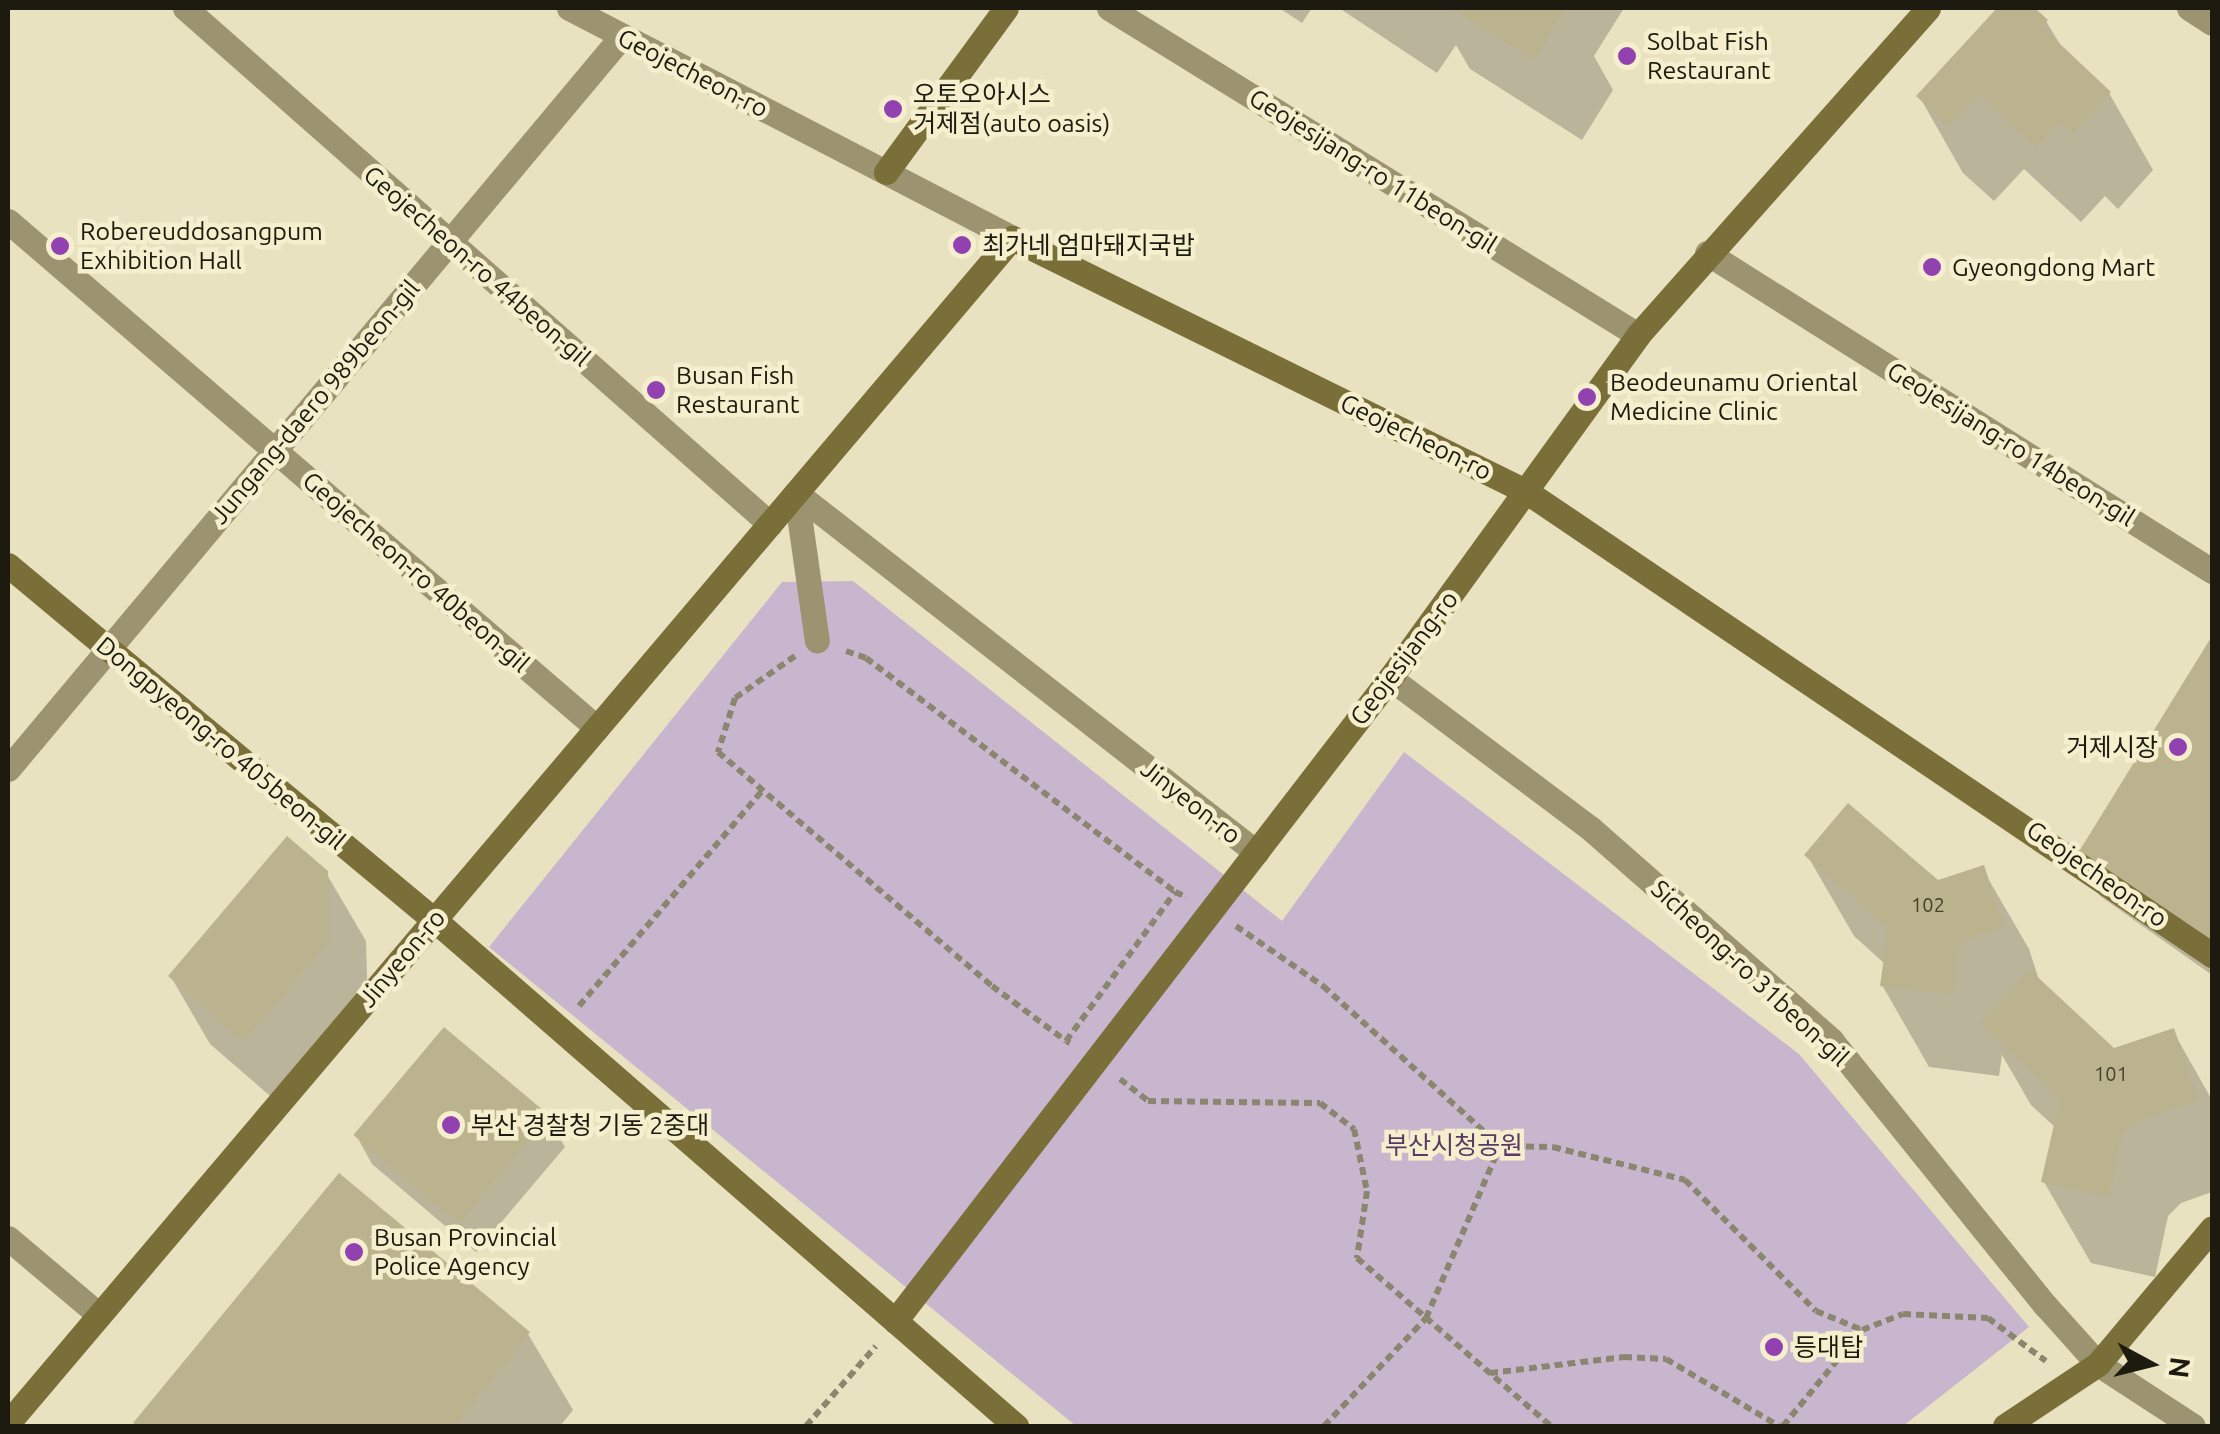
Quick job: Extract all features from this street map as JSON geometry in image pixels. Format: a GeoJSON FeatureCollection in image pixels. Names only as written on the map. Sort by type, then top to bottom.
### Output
{"type":"FeatureCollection","features":[{"type":"Feature","properties":{"kind":"main road"},"geometry":{"type":"LineString","coordinates":[[886,172],[1006,8]]}},
{"type":"Feature","properties":{"kind":"main road","name":"Geojesijang-ro"},"geometry":{"type":"LineString","coordinates":[[896,1321],[1390,678],[1638,334],[1928,8]]}},
{"type":"Feature","properties":{"kind":"main road","name":"Geojecheon-ro"},"geometry":{"type":"LineString","coordinates":[[1012,238],[1527,492],[2075,858],[2212,955]]}},
{"type":"Feature","properties":{"kind":"main road","name":"Jinyeon-ro"},"geometry":{"type":"LineString","coordinates":[[8,1423],[1012,238]]}},
{"type":"Feature","properties":{"kind":"main road","name":"Dongpyeong-ro 405beon-gil"},"geometry":{"type":"LineString","coordinates":[[8,566],[434,920],[1016,1426]]}},
{"type":"Feature","properties":{"kind":"main road"},"geometry":{"type":"LineString","coordinates":[[2005,1426],[2098,1364],[2212,1228]]}},
{"type":"Feature","properties":{"kind":"street","name":"Geojecheon-ro 44beon-gil"},"geometry":{"type":"LineString","coordinates":[[185,8],[770,524]]}},
{"type":"Feature","properties":{"kind":"street","name":"Geojecheon-ro"},"geometry":{"type":"LineString","coordinates":[[569,8],[1012,238]]}},
{"type":"Feature","properties":{"kind":"street","name":"Geojesijang-ro 11beon-gil"},"geometry":{"type":"LineString","coordinates":[[1109,8],[1638,334]]}},
{"type":"Feature","properties":{"kind":"street"},"geometry":{"type":"LineString","coordinates":[[2189,8],[2212,23]]}},
{"type":"Feature","properties":{"kind":"street","name":"Jungang-daero 989beon-gil"},"geometry":{"type":"LineString","coordinates":[[8,769],[622,36]]}},
{"type":"Feature","properties":{"kind":"street","name":"Geojecheon-ro 40beon-gil"},"geometry":{"type":"LineString","coordinates":[[8,221],[597,728]]}},
{"type":"Feature","properties":{"kind":"street","name":"Geojesijang-ro 14beon-gil"},"geometry":{"type":"LineString","coordinates":[[1707,254],[2212,571]]}},
{"type":"Feature","properties":{"kind":"street"},"geometry":{"type":"LineString","coordinates":[[796,493],[817,641]]}},
{"type":"Feature","properties":{"kind":"street","name":"Jinyeon-ro"},"geometry":{"type":"LineString","coordinates":[[796,493],[1256,852]]}},
{"type":"Feature","properties":{"kind":"street","name":"Sicheong-ro 31beon-gil"},"geometry":{"type":"LineString","coordinates":[[1390,678],[1590,828],[1831,1040],[2098,1364],[2193,1426]]}},
{"type":"Feature","properties":{"kind":"street"},"geometry":{"type":"LineString","coordinates":[[8,1238],[99,1315]]}},
{"type":"Feature","properties":{"kind":"path"},"geometry":{"type":"LineString","coordinates":[[1066,1041],[992,986],[718,752],[735,698],[817,641],[866,658],[1176,892]]}},
{"type":"Feature","properties":{"kind":"path"},"geometry":{"type":"LineString","coordinates":[[560,1030],[762,790]]}},
{"type":"Feature","properties":{"kind":"path"},"geometry":{"type":"LineString","coordinates":[[1212,909],[1323,986],[1500,1146],[1553,1147],[1685,1180],[1816,1310],[1862,1330]]}},
{"type":"Feature","properties":{"kind":"path"},"geometry":{"type":"LineString","coordinates":[[1096,1061],[1148,1101],[1320,1103],[1354,1129],[1367,1192],[1357,1258],[1550,1426]]}},
{"type":"Feature","properties":{"kind":"path"},"geometry":{"type":"LineString","coordinates":[[1324,1426],[1426,1318],[1500,1146]]}},
{"type":"Feature","properties":{"kind":"path"},"geometry":{"type":"LineString","coordinates":[[1489,1373],[1624,1357],[1666,1359],[1781,1426],[1862,1330],[1902,1314],[1988,1318],[2071,1379]]}},
{"type":"Feature","properties":{"kind":"path"},"geometry":{"type":"LineString","coordinates":[[806,1426],[896,1321]]}},
{"type":"Feature","properties":{"kind":"green space","name":"부산시청공원"},"geometry":{"type":"Polygon","coordinates":[[[853,581],[1282,921],[1404,752],[1799,1054],[2029,1327],[1903,1426],[1076,1426],[489,947],[782,582],[853,581]]]}},
{"type":"Feature","properties":{"kind":"building"},"geometry":{"type":"Polygon","coordinates":[[[1451,8],[1567,8],[1534,60],[1451,8]]]}},
{"type":"Feature","properties":{"kind":"building"},"geometry":{"type":"Polygon","coordinates":[[[1997,8],[2035,8],[2048,20],[2042,27],[2111,92],[2073,134],[2060,121],[2036,147],[1979,94],[1949,126],[1916,96],[1997,8]]]}},
{"type":"Feature","properties":{"kind":"building","name":"거제시장"},"geometry":{"type":"Polygon","coordinates":[[[2212,636],[2212,955],[2075,858],[2212,636]]]}},
{"type":"Feature","properties":{"kind":"building"},"geometry":{"type":"Polygon","coordinates":[[[1848,803],[1938,880],[1984,865],[2004,927],[1967,939],[1960,947],[1953,995],[1880,986],[1888,928],[1804,855],[1848,803]]]}},
{"type":"Feature","properties":{"kind":"building"},"geometry":{"type":"Polygon","coordinates":[[[287,836],[328,871],[330,940],[244,1042],[168,976],[287,836]]]}},
{"type":"Feature","properties":{"kind":"building"},"geometry":{"type":"Polygon","coordinates":[[[2030,970],[2114,1048],[2174,1028],[2198,1100],[2135,1122],[2122,1134],[2109,1197],[2041,1182],[2060,1098],[1981,1023],[2030,970]]]}},
{"type":"Feature","properties":{"kind":"building","name":"부산 경찰청 기동 2중대"},"geometry":{"type":"Polygon","coordinates":[[[444,1027],[550,1116],[459,1224],[353,1135],[444,1027]]]}},
{"type":"Feature","properties":{"kind":"building","name":"Busan Provincial Police Agency"},"geometry":{"type":"Polygon","coordinates":[[[339,1173],[530,1332],[455,1426],[133,1423],[339,1173]]]}},
{"type":"Feature","properties":{"kind":"place","name":"Solbat Fish Restaurant"},"geometry":{"type":"Point","coordinates":[1627,56]}},
{"type":"Feature","properties":{"kind":"place","name":"오토오아시스 거제점(auto oasis)"},"geometry":{"type":"Point","coordinates":[893,109]}},
{"type":"Feature","properties":{"kind":"place","name":"최가네 엄마돼지국밥"},"geometry":{"type":"Point","coordinates":[962,245]}},
{"type":"Feature","properties":{"kind":"place","name":"Robereuddosangpum Exhibition Hall"},"geometry":{"type":"Point","coordinates":[60,246]}},
{"type":"Feature","properties":{"kind":"place","name":"Gyeongdong Mart"},"geometry":{"type":"Point","coordinates":[1932,267]}},
{"type":"Feature","properties":{"kind":"place","name":"Busan Fish Restaurant"},"geometry":{"type":"Point","coordinates":[656,390]}},
{"type":"Feature","properties":{"kind":"place","name":"Beodeunamu Oriental Medicine Clinic"},"geometry":{"type":"Point","coordinates":[1587,397]}},
{"type":"Feature","properties":{"kind":"place","name":"거제시장"},"geometry":{"type":"Point","coordinates":[2178,747]}},
{"type":"Feature","properties":{"kind":"place","name":"부산 경찰청 기동 2중대"},"geometry":{"type":"Point","coordinates":[451,1125]}},
{"type":"Feature","properties":{"kind":"place","name":"Busan Provincial Police Agency"},"geometry":{"type":"Point","coordinates":[354,1252]}},
{"type":"Feature","properties":{"kind":"place","name":"등대탑"},"geometry":{"type":"Point","coordinates":[1774,1347]}}]}
